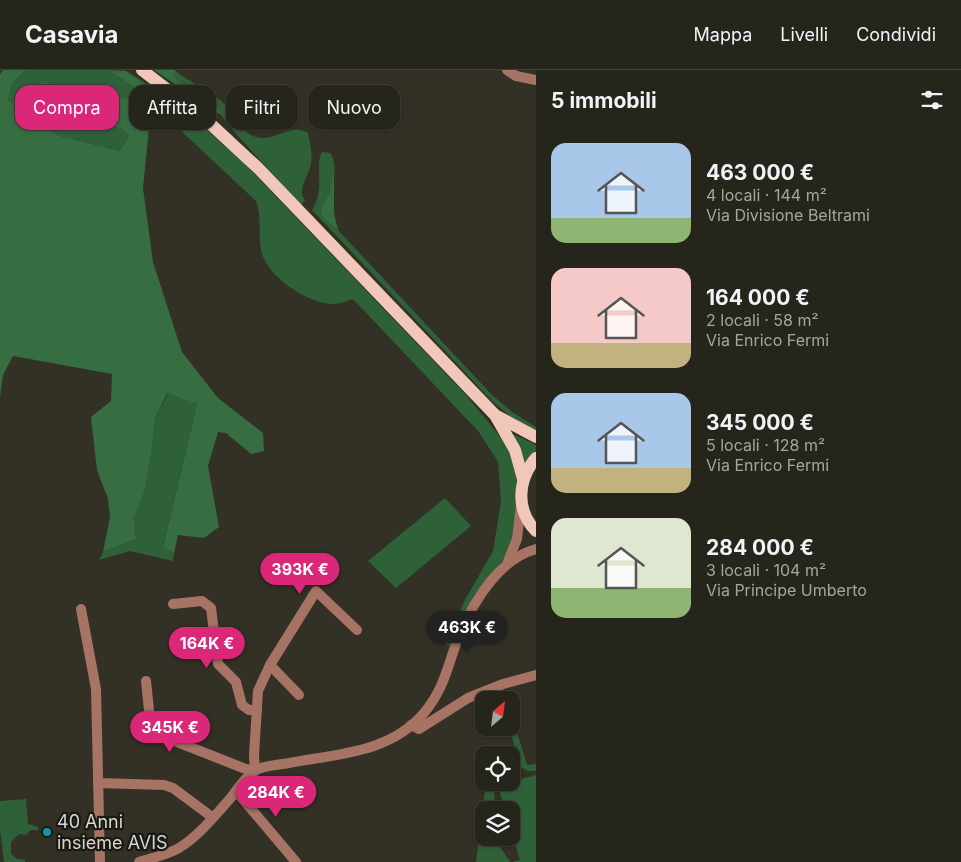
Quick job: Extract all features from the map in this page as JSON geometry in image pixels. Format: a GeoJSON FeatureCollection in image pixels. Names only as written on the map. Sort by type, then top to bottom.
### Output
{"type":"FeatureCollection","features":[{"type":"Feature","properties":{"kind":"main road"},"geometry":{"type":"LineString","coordinates":[[142,70],[190,106],[258,168],[495,415],[516,450],[523,479],[521,498],[525,513],[536,530]]}},
{"type":"Feature","properties":{"kind":"main road"},"geometry":{"type":"LineString","coordinates":[[495,415],[536,437]]}},
{"type":"Feature","properties":{"kind":"main road"},"geometry":{"type":"LineString","coordinates":[[523,479],[536,458]]}},
{"type":"Feature","properties":{"kind":"street"},"geometry":{"type":"LineString","coordinates":[[507,70],[516,76],[536,80]]}},
{"type":"Feature","properties":{"kind":"street"},"geometry":{"type":"LineString","coordinates":[[146,681],[150,720],[162,736],[255,771],[316,758],[363,751],[388,741],[424,713],[440,690],[461,632],[471,612],[484,591],[507,564],[517,539],[521,498]]}},
{"type":"Feature","properties":{"kind":"street"},"geometry":{"type":"LineString","coordinates":[[507,564],[536,549]]}},
{"type":"Feature","properties":{"kind":"street"},"geometry":{"type":"LineString","coordinates":[[139,862],[178,849],[212,817],[255,771],[254,755],[258,691],[270,665],[316,592],[357,630]]}},
{"type":"Feature","properties":{"kind":"street"},"geometry":{"type":"LineString","coordinates":[[173,604],[202,602],[210,608],[219,667],[236,682],[242,705],[249,710],[257,710]]}},
{"type":"Feature","properties":{"kind":"street"},"geometry":{"type":"LineString","coordinates":[[81,609],[96,689],[100,862]]}},
{"type":"Feature","properties":{"kind":"street"},"geometry":{"type":"LineString","coordinates":[[270,665],[299,695]]}},
{"type":"Feature","properties":{"kind":"street"},"geometry":{"type":"LineString","coordinates":[[411,725],[419,729],[468,698],[503,684],[536,675]]}},
{"type":"Feature","properties":{"kind":"street"},"geometry":{"type":"LineString","coordinates":[[98,783],[164,785],[172,788],[212,817]]}},
{"type":"Feature","properties":{"kind":"street"},"geometry":{"type":"LineString","coordinates":[[236,791],[296,862]]}},
{"type":"Feature","properties":{"kind":"green space"},"geometry":{"type":"Polygon","coordinates":[[[3,70],[26,70],[12,84],[8,100],[15,104],[15,130],[50,130],[60,136],[120,151],[129,136],[119,128],[119,97],[129,99],[129,130],[149,130],[143,188],[153,262],[182,352],[218,398],[263,433],[264,451],[251,454],[226,433],[218,432],[208,466],[219,527],[204,538],[178,535],[174,553],[163,547],[197,404],[167,393],[155,419],[145,490],[134,519],[136,539],[103,552],[110,517],[108,499],[97,470],[91,417],[111,401],[112,374],[13,356],[3,375],[0,397],[0,74],[3,70]]]}},
{"type":"Feature","properties":{"kind":"green space"},"geometry":{"type":"Polygon","coordinates":[[[26,70],[107,70],[131,85],[129,85],[129,99],[119,97],[119,85],[15,85],[15,104],[8,100],[12,84],[26,70]]]}},
{"type":"Feature","properties":{"kind":"green space"},"geometry":{"type":"Polygon","coordinates":[[[107,70],[126,71],[147,85],[131,85],[107,70]]]}},
{"type":"Feature","properties":{"kind":"green space"},"geometry":{"type":"Polygon","coordinates":[[[154,70],[174,70],[177,72],[174,74],[177,81],[184,85],[176,85],[154,70]]]}},
{"type":"Feature","properties":{"kind":"green space"},"geometry":{"type":"Polygon","coordinates":[[[126,71],[149,85],[147,85],[126,71]]]}},
{"type":"Feature","properties":{"kind":"green space"},"geometry":{"type":"Polygon","coordinates":[[[177,72],[197,85],[184,85],[177,81],[174,74],[177,72]]]}},
{"type":"Feature","properties":{"kind":"green space"},"geometry":{"type":"Polygon","coordinates":[[[44,82],[56,85],[36,85],[44,82]]]}},
{"type":"Feature","properties":{"kind":"green space"},"geometry":{"type":"Polygon","coordinates":[[[216,98],[226,105],[226,121],[221,115],[216,98]]]}},
{"type":"Feature","properties":{"kind":"green space"},"geometry":{"type":"Polygon","coordinates":[[[216,104],[217,105],[221,115],[216,112],[216,104]]]}},
{"type":"Feature","properties":{"kind":"green space"},"geometry":{"type":"Polygon","coordinates":[[[119,128],[129,136],[120,151],[60,136],[50,130],[119,130],[119,128]]]}},
{"type":"Feature","properties":{"kind":"green space"},"geometry":{"type":"Polygon","coordinates":[[[180,130],[207,130],[243,162],[466,395],[507,445],[516,469],[518,512],[509,553],[474,595],[456,627],[450,646],[445,645],[465,600],[493,551],[501,502],[498,462],[479,432],[353,299],[331,304],[311,299],[290,287],[273,272],[262,254],[259,214],[256,201],[180,130]]]}},
{"type":"Feature","properties":{"kind":"green space"},"geometry":{"type":"Polygon","coordinates":[[[233,130],[245,130],[251,135],[263,138],[295,130],[308,133],[312,160],[302,187],[305,200],[301,205],[233,130]]]}},
{"type":"Feature","properties":{"kind":"green space"},"geometry":{"type":"Polygon","coordinates":[[[322,152],[330,153],[335,167],[327,198],[320,211],[324,219],[338,230],[490,393],[512,412],[536,427],[536,432],[519,424],[492,401],[312,210],[318,193],[319,163],[322,152]]]}},
{"type":"Feature","properties":{"kind":"green space"},"geometry":{"type":"Polygon","coordinates":[[[334,174],[334,213],[338,230],[324,219],[320,211],[330,191],[334,174]]]}},
{"type":"Feature","properties":{"kind":"green space"},"geometry":{"type":"Polygon","coordinates":[[[168,393],[197,404],[163,546],[174,553],[173,561],[130,551],[99,560],[103,552],[136,539],[134,519],[145,490],[155,419],[168,393]]]}},
{"type":"Feature","properties":{"kind":"green space"},"geometry":{"type":"Polygon","coordinates":[[[513,434],[536,445],[536,454],[526,466],[513,434]]]}},
{"type":"Feature","properties":{"kind":"green space"},"geometry":{"type":"Polygon","coordinates":[[[445,498],[471,526],[396,588],[368,561],[445,498]]]}},
{"type":"Feature","properties":{"kind":"green space"},"geometry":{"type":"Polygon","coordinates":[[[511,736],[518,736],[527,765],[536,764],[536,771],[528,771],[521,767],[520,746],[515,746],[511,736]]]}},
{"type":"Feature","properties":{"kind":"green space"},"geometry":{"type":"Polygon","coordinates":[[[536,775],[536,862],[512,862],[520,860],[516,846],[520,846],[520,801],[502,801],[499,791],[520,791],[520,780],[536,775]]]}},
{"type":"Feature","properties":{"kind":"green space"},"geometry":{"type":"Polygon","coordinates":[[[485,791],[494,791],[495,801],[484,801],[485,791]]]}},
{"type":"Feature","properties":{"kind":"green space"},"geometry":{"type":"Polygon","coordinates":[[[26,799],[28,824],[38,827],[38,830],[31,830],[26,835],[19,834],[11,842],[11,854],[17,859],[25,860],[25,862],[4,862],[0,830],[0,801],[26,799]]]}},
{"type":"Feature","properties":{"kind":"green space"},"geometry":{"type":"Polygon","coordinates":[[[478,846],[500,846],[510,862],[476,862],[478,846]]]}},
{"type":"Feature","properties":{"kind":"place","name":"40 Anni insieme AVIS"},"geometry":{"type":"Point","coordinates":[47,832]}}]}
